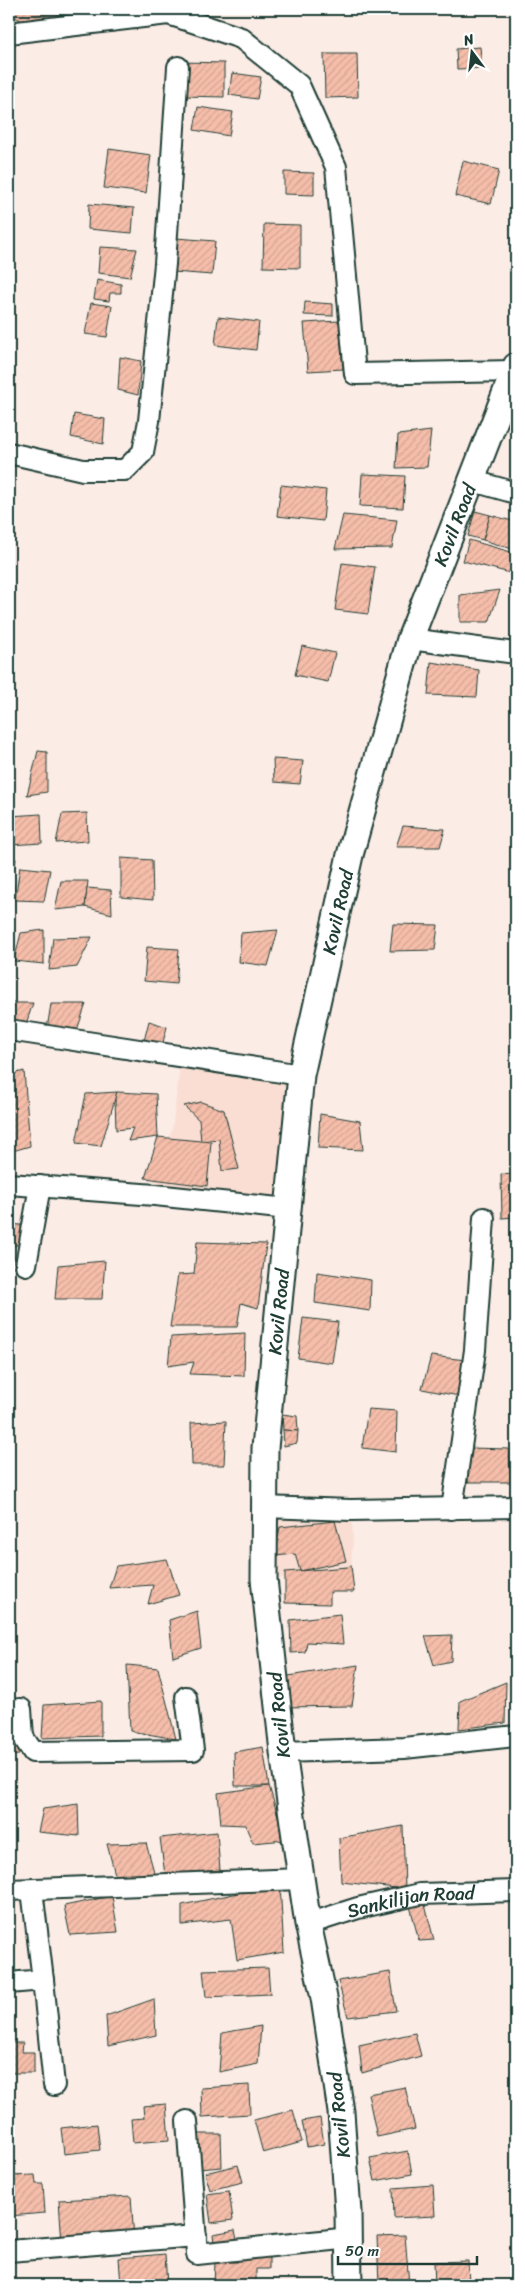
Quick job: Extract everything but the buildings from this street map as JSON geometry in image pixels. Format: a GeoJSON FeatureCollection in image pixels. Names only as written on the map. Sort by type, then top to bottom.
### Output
{"type":"FeatureCollection","features":[{"type":"Feature","properties":{"kind":"street"},"geometry":{"type":"LineString","coordinates":[[9,34],[168,14],[182,14],[241,38],[299,85],[336,168],[355,374],[515,368],[473,481],[410,639],[516,653]]}},
{"type":"Feature","properties":{"kind":"street"},"geometry":{"type":"LineString","coordinates":[[9,453],[83,470],[125,470],[143,452],[149,421],[166,264],[178,67]]}},
{"type":"Feature","properties":{"kind":"street","name":"Kovil Road"},"geometry":{"type":"LineString","coordinates":[[349,2285],[350,2238],[341,2112],[324,1998],[308,1924],[301,1879],[283,1752],[264,1579],[264,1448],[301,1075],[350,855],[410,639],[515,368]]}},
{"type":"Feature","properties":{"kind":"street"},"geometry":{"type":"LineString","coordinates":[[473,481],[516,493]]}},
{"type":"Feature","properties":{"kind":"street"},"geometry":{"type":"LineString","coordinates":[[9,1030],[301,1075]]}},
{"type":"Feature","properties":{"kind":"street"},"geometry":{"type":"LineString","coordinates":[[9,1184],[288,1209]]}},
{"type":"Feature","properties":{"kind":"street"},"geometry":{"type":"LineString","coordinates":[[26,1265],[40,1186]]}},
{"type":"Feature","properties":{"kind":"street"},"geometry":{"type":"LineString","coordinates":[[452,1509],[475,1350],[484,1218]]}},
{"type":"Feature","properties":{"kind":"street"},"geometry":{"type":"LineString","coordinates":[[263,1507],[352,1510],[516,1507]]}},
{"type":"Feature","properties":{"kind":"street"},"geometry":{"type":"LineString","coordinates":[[9,1710],[21,1710],[23,1737],[33,1752],[193,1750],[186,1697]]}},
{"type":"Feature","properties":{"kind":"street"},"geometry":{"type":"LineString","coordinates":[[283,1752],[404,1748],[516,1736]]}},
{"type":"Feature","properties":{"kind":"street"},"geometry":{"type":"LineString","coordinates":[[9,1890],[301,1879]]}},
{"type":"Feature","properties":{"kind":"street"},"geometry":{"type":"LineString","coordinates":[[32,1890],[54,2085]]}},
{"type":"Feature","properties":{"kind":"street","name":"Sankilijan Road"},"geometry":{"type":"LineString","coordinates":[[308,1924],[358,1908],[420,1894],[516,1891]]}},
{"type":"Feature","properties":{"kind":"street"},"geometry":{"type":"LineString","coordinates":[[9,1983],[43,1980]]}},
{"type":"Feature","properties":{"kind":"street"},"geometry":{"type":"LineString","coordinates":[[187,2121],[197,2254],[350,2238]]}},
{"type":"Feature","properties":{"kind":"street"},"geometry":{"type":"LineString","coordinates":[[9,2251],[196,2236]]}},
{"type":"Feature","properties":{"kind":"shaded area"},"geometry":{"type":"Polygon","coordinates":[[[181,1057],[301,1075],[288,1209],[154,1188],[154,1176],[172,1130],[181,1057]]]}},
{"type":"Feature","properties":{"kind":"shaded area"},"geometry":{"type":"Polygon","coordinates":[[[263,1507],[351,1510],[353,1541],[351,1565],[344,1571],[309,1577],[264,1579],[263,1507]]]}}]}
